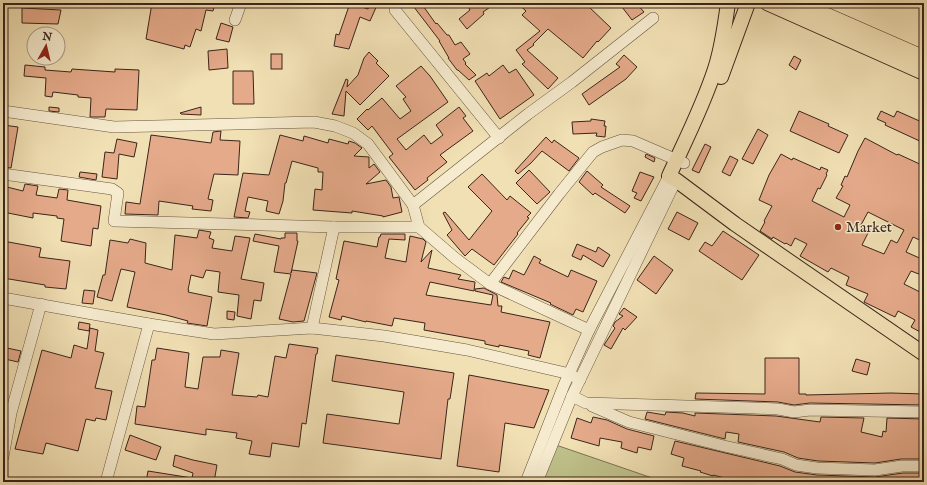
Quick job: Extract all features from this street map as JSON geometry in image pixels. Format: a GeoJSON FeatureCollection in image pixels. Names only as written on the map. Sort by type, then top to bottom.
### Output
{"type":"FeatureCollection","features":[{"type":"Feature","properties":{"kind":"highway"},"geometry":{"type":"LineString","coordinates":[[796,3],[924,59]]}},
{"type":"Feature","properties":{"kind":"main road"},"geometry":{"type":"LineString","coordinates":[[728,3],[724,34],[715,68],[673,178],[735,224],[924,354]]}},
{"type":"Feature","properties":{"kind":"main road"},"geometry":{"type":"LineString","coordinates":[[680,161],[713,97],[748,3]]}},
{"type":"Feature","properties":{"kind":"main road"},"geometry":{"type":"LineString","coordinates":[[767,3],[924,73]]}},
{"type":"Feature","properties":{"kind":"street"},"geometry":{"type":"LineString","coordinates":[[235,20],[241,3]]}},
{"type":"Feature","properties":{"kind":"street"},"geometry":{"type":"LineString","coordinates":[[395,10],[499,138]]}},
{"type":"Feature","properties":{"kind":"street"},"geometry":{"type":"LineString","coordinates":[[413,205],[653,18]]}},
{"type":"Feature","properties":{"kind":"street"},"geometry":{"type":"LineString","coordinates":[[3,111],[114,127],[314,122],[335,126],[354,133],[368,144],[413,205],[419,227],[454,258],[490,284],[589,330]]}},
{"type":"Feature","properties":{"kind":"street"},"geometry":{"type":"LineString","coordinates":[[490,284],[593,152],[622,140],[633,141],[680,161]]}},
{"type":"Feature","properties":{"kind":"street"},"geometry":{"type":"LineString","coordinates":[[3,174],[112,189],[118,193],[114,221],[334,227],[419,227]]}},
{"type":"Feature","properties":{"kind":"street"},"geometry":{"type":"LineString","coordinates":[[526,482],[564,385],[594,319],[643,236],[673,178]]}},
{"type":"Feature","properties":{"kind":"street"},"geometry":{"type":"LineString","coordinates":[[312,328],[334,227]]}},
{"type":"Feature","properties":{"kind":"street"},"geometry":{"type":"LineString","coordinates":[[537,482],[572,396],[606,326],[643,236]]}},
{"type":"Feature","properties":{"kind":"street"},"geometry":{"type":"LineString","coordinates":[[3,298],[214,334],[312,328],[384,336],[467,350],[570,374],[580,380]]}},
{"type":"Feature","properties":{"kind":"street"},"geometry":{"type":"LineString","coordinates":[[3,457],[7,412],[41,304]]}},
{"type":"Feature","properties":{"kind":"street"},"geometry":{"type":"LineString","coordinates":[[594,319],[606,326]]}},
{"type":"Feature","properties":{"kind":"street"},"geometry":{"type":"LineString","coordinates":[[106,482],[149,324]]}},
{"type":"Feature","properties":{"kind":"street"},"geometry":{"type":"LineString","coordinates":[[572,396],[629,422],[782,459],[796,465],[817,468],[875,470],[902,466],[924,466]]}},
{"type":"Feature","properties":{"kind":"street"},"geometry":{"type":"LineString","coordinates":[[586,403],[760,408],[794,412],[810,410],[924,412]]}},
{"type":"Feature","properties":{"kind":"green space"},"geometry":{"type":"Polygon","coordinates":[[[556,445],[664,482],[542,482],[556,445]]]}},
{"type":"Feature","properties":{"kind":"building"},"geometry":{"type":"Polygon","coordinates":[[[152,3],[215,3],[213,11],[206,10],[201,31],[196,29],[190,47],[185,45],[184,49],[146,39],[152,3]]]}},
{"type":"Feature","properties":{"kind":"building"},"geometry":{"type":"Polygon","coordinates":[[[350,3],[368,9],[371,3],[378,3],[370,21],[360,17],[349,49],[334,46],[336,34],[339,35],[350,3]]]}},
{"type":"Feature","properties":{"kind":"building"},"geometry":{"type":"Polygon","coordinates":[[[421,3],[436,24],[437,23],[447,35],[449,35],[455,45],[461,42],[470,54],[463,59],[466,63],[465,64],[476,75],[469,80],[457,70],[448,58],[440,41],[414,7],[421,3]]]}},
{"type":"Feature","properties":{"kind":"building"},"geometry":{"type":"Polygon","coordinates":[[[475,3],[496,3],[483,12],[484,14],[467,29],[459,19],[470,10],[469,8],[475,3]]]}},
{"type":"Feature","properties":{"kind":"building"},"geometry":{"type":"Polygon","coordinates":[[[517,3],[549,3],[555,8],[561,3],[591,3],[588,6],[611,28],[598,42],[597,41],[583,58],[548,29],[533,44],[534,45],[527,50],[558,78],[548,89],[522,64],[525,62],[516,50],[540,31],[522,15],[526,11],[517,3]]]}},
{"type":"Feature","properties":{"kind":"building"},"geometry":{"type":"Polygon","coordinates":[[[626,3],[636,3],[644,12],[632,20],[622,7],[626,3]]]}},
{"type":"Feature","properties":{"kind":"building"},"geometry":{"type":"Polygon","coordinates":[[[22,8],[61,10],[58,24],[22,23],[22,8]]]}},
{"type":"Feature","properties":{"kind":"building"},"geometry":{"type":"Polygon","coordinates":[[[221,23],[233,27],[229,42],[216,39],[221,23]]]}},
{"type":"Feature","properties":{"kind":"building"},"geometry":{"type":"Polygon","coordinates":[[[227,49],[228,68],[209,70],[208,51],[227,49]]]}},
{"type":"Feature","properties":{"kind":"building"},"geometry":{"type":"Polygon","coordinates":[[[369,52],[378,61],[376,63],[389,76],[360,105],[346,91],[344,116],[332,114],[346,79],[348,80],[347,87],[358,75],[364,58],[369,52]]]}},
{"type":"Feature","properties":{"kind":"building"},"geometry":{"type":"Polygon","coordinates":[[[271,54],[282,54],[282,69],[271,69],[271,54]]]}},
{"type":"Feature","properties":{"kind":"building"},"geometry":{"type":"Polygon","coordinates":[[[624,55],[637,67],[626,79],[589,105],[582,94],[620,67],[616,64],[624,55]]]}},
{"type":"Feature","properties":{"kind":"building"},"geometry":{"type":"Polygon","coordinates":[[[794,56],[801,60],[796,70],[789,65],[794,56]]]}},
{"type":"Feature","properties":{"kind":"building"},"geometry":{"type":"Polygon","coordinates":[[[25,65],[45,67],[45,70],[71,72],[72,69],[115,72],[115,69],[139,70],[137,110],[106,109],[105,117],[90,117],[91,98],[53,92],[52,97],[45,96],[46,78],[24,76],[25,65]]]}},
{"type":"Feature","properties":{"kind":"building"},"geometry":{"type":"Polygon","coordinates":[[[503,65],[509,73],[516,69],[534,95],[500,119],[475,81],[487,73],[489,76],[503,65]]]}},
{"type":"Feature","properties":{"kind":"building"},"geometry":{"type":"Polygon","coordinates":[[[421,66],[430,76],[448,102],[397,139],[406,150],[424,135],[431,144],[443,135],[436,125],[459,107],[466,116],[463,118],[473,131],[440,155],[447,162],[415,190],[389,157],[393,154],[372,126],[368,130],[357,119],[367,109],[368,110],[382,98],[400,119],[411,111],[403,99],[406,97],[396,86],[421,66]]]}},
{"type":"Feature","properties":{"kind":"building"},"geometry":{"type":"Polygon","coordinates":[[[233,71],[253,71],[254,104],[233,104],[233,71]]]}},
{"type":"Feature","properties":{"kind":"building"},"geometry":{"type":"Polygon","coordinates":[[[49,107],[59,108],[59,112],[49,111],[49,107]]]}},
{"type":"Feature","properties":{"kind":"building"},"geometry":{"type":"Polygon","coordinates":[[[201,107],[201,115],[180,113],[201,107]]]}},
{"type":"Feature","properties":{"kind":"building"},"geometry":{"type":"Polygon","coordinates":[[[799,111],[829,124],[828,126],[848,135],[839,153],[790,131],[799,111]]]}},
{"type":"Feature","properties":{"kind":"building"},"geometry":{"type":"Polygon","coordinates":[[[881,111],[894,117],[897,111],[924,123],[924,143],[885,125],[886,123],[877,119],[881,111]]]}},
{"type":"Feature","properties":{"kind":"building"},"geometry":{"type":"Polygon","coordinates":[[[591,119],[605,121],[605,137],[596,136],[597,133],[573,134],[572,122],[591,121],[591,119]]]}},
{"type":"Feature","properties":{"kind":"building"},"geometry":{"type":"Polygon","coordinates":[[[3,125],[18,127],[11,168],[3,167],[3,125]]]}},
{"type":"Feature","properties":{"kind":"building"},"geometry":{"type":"Polygon","coordinates":[[[758,129],[768,135],[753,164],[742,159],[758,129]]]}},
{"type":"Feature","properties":{"kind":"building"},"geometry":{"type":"Polygon","coordinates":[[[221,131],[220,140],[240,141],[238,175],[214,174],[208,199],[213,200],[211,211],[192,209],[193,206],[159,201],[158,215],[125,214],[126,202],[140,204],[151,135],[211,143],[213,132],[221,131]]]}},
{"type":"Feature","properties":{"kind":"building"},"geometry":{"type":"Polygon","coordinates":[[[280,135],[303,141],[304,136],[328,143],[329,139],[348,144],[349,141],[355,143],[362,148],[354,156],[369,157],[369,168],[374,164],[380,172],[366,184],[386,180],[391,187],[393,198],[399,197],[402,212],[383,217],[352,211],[352,213],[313,210],[315,189],[322,190],[323,172],[318,172],[318,168],[292,161],[285,183],[283,201],[279,214],[266,211],[268,201],[248,197],[245,211],[250,212],[248,218],[234,217],[243,173],[269,175],[280,135]]]}},
{"type":"Feature","properties":{"kind":"building"},"geometry":{"type":"Polygon","coordinates":[[[546,137],[552,143],[554,140],[579,158],[569,171],[542,151],[518,174],[515,171],[546,137]]]}},
{"type":"Feature","properties":{"kind":"building"},"geometry":{"type":"Polygon","coordinates":[[[865,138],[897,155],[898,154],[924,166],[924,242],[913,237],[906,252],[924,260],[924,276],[911,271],[904,284],[924,294],[924,334],[911,327],[915,320],[898,311],[895,317],[864,302],[868,294],[846,285],[849,277],[831,268],[828,272],[800,256],[807,244],[795,238],[791,246],[773,237],[772,239],[760,231],[772,206],[759,200],[769,175],[781,154],[792,160],[793,158],[820,170],[821,167],[828,170],[820,189],[818,188],[812,201],[844,217],[850,205],[836,198],[843,186],[841,185],[845,176],[847,177],[865,138]],[[868,212],[861,225],[870,229],[862,245],[884,254],[891,240],[897,243],[904,230],[868,212]]]}},
{"type":"Feature","properties":{"kind":"building"},"geometry":{"type":"Polygon","coordinates":[[[117,139],[137,143],[134,157],[119,154],[117,179],[102,177],[105,152],[114,153],[117,139]]]}},
{"type":"Feature","properties":{"kind":"building"},"geometry":{"type":"Polygon","coordinates":[[[705,144],[711,147],[699,173],[692,170],[705,144]]]}},
{"type":"Feature","properties":{"kind":"building"},"geometry":{"type":"Polygon","coordinates":[[[646,154],[655,158],[654,162],[645,157],[646,154]]]}},
{"type":"Feature","properties":{"kind":"building"},"geometry":{"type":"Polygon","coordinates":[[[730,156],[738,160],[730,176],[722,172],[730,156]]]}},
{"type":"Feature","properties":{"kind":"building"},"geometry":{"type":"Polygon","coordinates":[[[529,170],[550,192],[537,204],[516,183],[529,170]]]}},
{"type":"Feature","properties":{"kind":"building"},"geometry":{"type":"Polygon","coordinates":[[[587,171],[603,185],[601,187],[630,206],[625,213],[595,193],[593,195],[579,182],[587,171]]]}},
{"type":"Feature","properties":{"kind":"building"},"geometry":{"type":"Polygon","coordinates":[[[80,172],[97,174],[96,180],[79,177],[80,172]]]}},
{"type":"Feature","properties":{"kind":"building"},"geometry":{"type":"Polygon","coordinates":[[[640,172],[654,177],[641,201],[634,198],[637,193],[632,191],[640,172]]]}},
{"type":"Feature","properties":{"kind":"building"},"geometry":{"type":"Polygon","coordinates":[[[482,174],[507,200],[510,196],[531,213],[527,217],[529,218],[517,233],[518,234],[494,265],[472,249],[465,256],[447,235],[452,230],[443,213],[445,212],[469,240],[492,211],[468,187],[482,174]]]}},
{"type":"Feature","properties":{"kind":"building"},"geometry":{"type":"Polygon","coordinates":[[[25,184],[38,186],[36,195],[57,198],[59,189],[68,190],[67,200],[101,206],[98,229],[93,228],[91,246],[61,241],[64,219],[57,218],[57,216],[33,213],[33,218],[3,212],[3,186],[23,191],[25,184]]]}},
{"type":"Feature","properties":{"kind":"building"},"geometry":{"type":"Polygon","coordinates":[[[677,212],[698,223],[689,240],[668,229],[677,212]]]}},
{"type":"Feature","properties":{"kind":"building"},"geometry":{"type":"Polygon","coordinates":[[[199,230],[211,232],[209,238],[214,240],[212,248],[232,251],[235,236],[250,238],[241,279],[264,283],[261,301],[254,300],[251,319],[237,316],[239,295],[218,292],[220,272],[206,270],[203,278],[191,275],[188,292],[212,297],[207,326],[187,323],[188,321],[166,315],[127,307],[135,272],[121,269],[112,301],[97,297],[103,275],[105,275],[110,240],[128,243],[130,239],[146,243],[145,263],[172,270],[175,235],[197,238],[199,230]]]}},
{"type":"Feature","properties":{"kind":"building"},"geometry":{"type":"Polygon","coordinates":[[[723,231],[759,255],[742,280],[699,251],[705,242],[712,246],[723,231]]]}},
{"type":"Feature","properties":{"kind":"building"},"geometry":{"type":"Polygon","coordinates":[[[285,233],[297,233],[298,241],[291,273],[292,270],[317,273],[304,321],[293,322],[279,319],[291,274],[274,272],[279,246],[253,241],[255,234],[281,239],[285,238],[285,233]]]}},
{"type":"Feature","properties":{"kind":"building"},"geometry":{"type":"Polygon","coordinates":[[[381,234],[405,234],[405,240],[389,239],[385,258],[406,262],[410,236],[423,239],[426,242],[421,262],[432,250],[428,268],[461,275],[458,279],[475,282],[474,291],[430,282],[426,295],[491,305],[493,295],[475,291],[475,289],[484,288],[497,295],[498,306],[502,306],[501,312],[550,322],[540,358],[528,355],[529,351],[499,345],[499,347],[485,344],[485,341],[424,330],[425,323],[394,318],[392,326],[342,316],[341,320],[329,317],[339,280],[336,279],[344,241],[377,247],[381,234]]]}},
{"type":"Feature","properties":{"kind":"building"},"geometry":{"type":"Polygon","coordinates":[[[3,241],[41,248],[39,257],[70,261],[66,289],[45,287],[45,285],[3,278],[3,241]]]}},
{"type":"Feature","properties":{"kind":"building"},"geometry":{"type":"Polygon","coordinates":[[[577,244],[596,252],[598,247],[610,255],[603,267],[583,255],[581,260],[572,256],[577,244]]]}},
{"type":"Feature","properties":{"kind":"building"},"geometry":{"type":"Polygon","coordinates":[[[534,256],[541,260],[539,263],[568,277],[571,270],[597,281],[583,312],[576,309],[573,315],[550,304],[551,303],[501,282],[504,277],[509,279],[513,270],[524,275],[534,256]]]}},
{"type":"Feature","properties":{"kind":"building"},"geometry":{"type":"Polygon","coordinates":[[[654,256],[673,270],[656,294],[637,280],[654,256]]]}},
{"type":"Feature","properties":{"kind":"building"},"geometry":{"type":"Polygon","coordinates":[[[84,290],[95,291],[93,304],[82,303],[84,290]]]}},
{"type":"Feature","properties":{"kind":"building"},"geometry":{"type":"Polygon","coordinates":[[[624,308],[637,317],[625,330],[623,328],[611,349],[604,345],[615,328],[613,326],[615,322],[623,316],[619,314],[624,308]]]}},
{"type":"Feature","properties":{"kind":"building"},"geometry":{"type":"Polygon","coordinates":[[[227,311],[235,312],[234,320],[227,319],[227,311]]]}},
{"type":"Feature","properties":{"kind":"building"},"geometry":{"type":"Polygon","coordinates":[[[79,322],[90,324],[89,331],[78,329],[79,322]]]}},
{"type":"Feature","properties":{"kind":"building"},"geometry":{"type":"Polygon","coordinates":[[[90,328],[98,330],[95,351],[104,353],[95,388],[112,391],[106,420],[96,418],[95,421],[86,419],[78,451],[46,443],[43,454],[15,449],[42,350],[71,358],[74,345],[87,349],[90,328]]]}},
{"type":"Feature","properties":{"kind":"building"},"geometry":{"type":"Polygon","coordinates":[[[289,344],[318,348],[306,424],[302,423],[299,447],[272,443],[270,457],[249,454],[252,441],[236,438],[237,433],[206,429],[206,435],[135,424],[137,406],[145,407],[152,360],[155,360],[157,348],[189,353],[185,387],[198,389],[203,357],[220,357],[221,350],[239,353],[232,395],[257,397],[258,395],[268,397],[275,356],[286,358],[289,344]]]}},
{"type":"Feature","properties":{"kind":"building"},"geometry":{"type":"Polygon","coordinates":[[[7,348],[21,351],[18,362],[5,359],[7,348]]]}},
{"type":"Feature","properties":{"kind":"building"},"geometry":{"type":"Polygon","coordinates":[[[336,355],[454,373],[450,399],[448,399],[441,459],[323,443],[327,414],[399,424],[404,392],[332,381],[336,355]]]}},
{"type":"Feature","properties":{"kind":"building"},"geometry":{"type":"Polygon","coordinates":[[[765,358],[799,358],[799,394],[924,394],[924,405],[810,403],[794,405],[778,402],[695,399],[696,393],[765,394],[765,358]]]}},
{"type":"Feature","properties":{"kind":"building"},"geometry":{"type":"Polygon","coordinates":[[[856,359],[870,363],[867,375],[852,371],[856,359]]]}},
{"type":"Feature","properties":{"kind":"building"},"geometry":{"type":"Polygon","coordinates":[[[469,375],[549,390],[534,428],[505,423],[499,472],[457,466],[469,375]]]}},
{"type":"Feature","properties":{"kind":"building"},"geometry":{"type":"Polygon","coordinates":[[[647,412],[665,415],[666,412],[683,413],[695,416],[695,413],[776,416],[820,422],[821,417],[864,418],[861,432],[882,437],[883,431],[886,432],[887,418],[924,419],[924,459],[901,459],[875,463],[818,461],[798,458],[784,452],[738,442],[739,434],[726,432],[725,439],[645,419],[647,412]]]}},
{"type":"Feature","properties":{"kind":"building"},"geometry":{"type":"Polygon","coordinates":[[[593,417],[607,420],[627,429],[654,436],[651,450],[638,447],[637,453],[621,448],[622,442],[600,438],[599,446],[571,438],[577,418],[591,423],[593,417]]]}},
{"type":"Feature","properties":{"kind":"building"},"geometry":{"type":"Polygon","coordinates":[[[130,435],[161,447],[156,460],[125,450],[130,435]]]}},
{"type":"Feature","properties":{"kind":"building"},"geometry":{"type":"Polygon","coordinates":[[[675,441],[780,466],[795,472],[817,475],[875,477],[903,473],[924,473],[924,482],[767,482],[768,480],[752,478],[752,482],[733,482],[733,480],[713,476],[682,466],[684,458],[671,454],[675,441]]]}},
{"type":"Feature","properties":{"kind":"building"},"geometry":{"type":"Polygon","coordinates":[[[175,455],[217,465],[214,482],[146,482],[148,471],[192,478],[193,473],[173,466],[175,455]]]}},
{"type":"Feature","properties":{"kind":"place","name":"Market"},"geometry":{"type":"Point","coordinates":[838,227]}}]}
